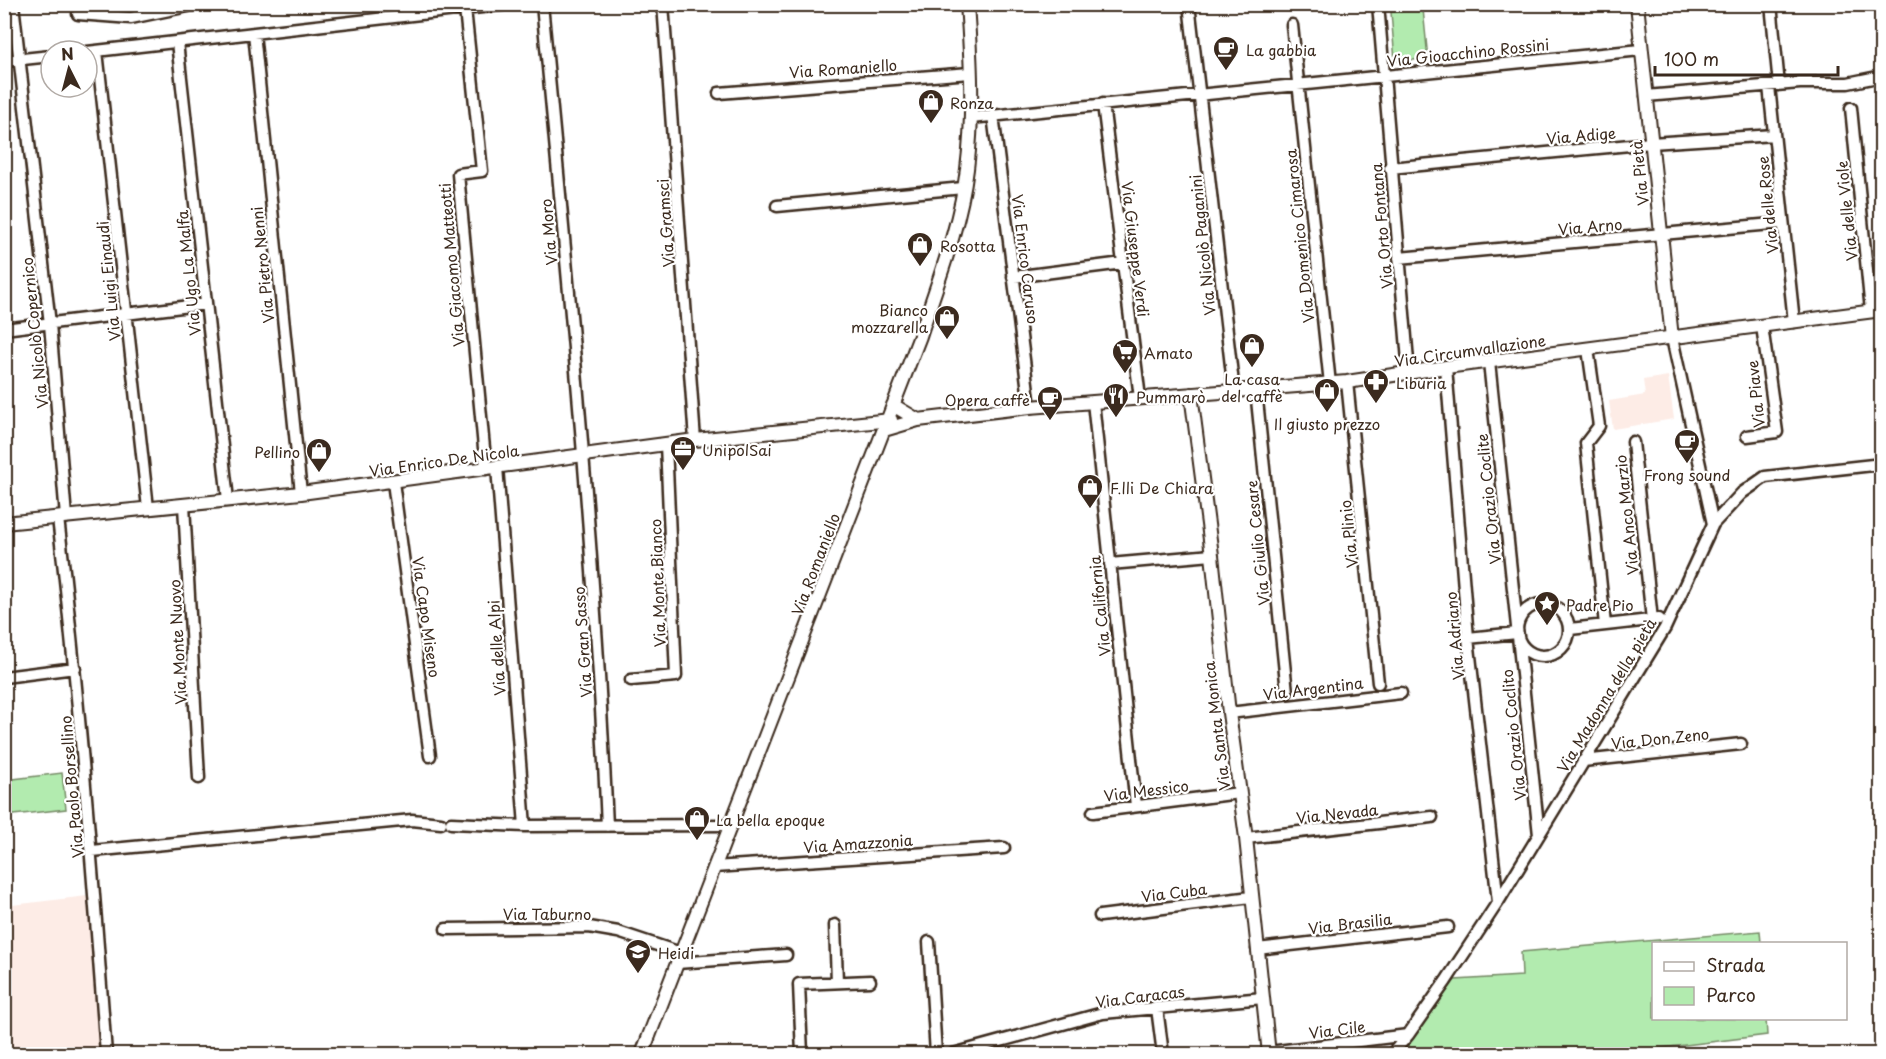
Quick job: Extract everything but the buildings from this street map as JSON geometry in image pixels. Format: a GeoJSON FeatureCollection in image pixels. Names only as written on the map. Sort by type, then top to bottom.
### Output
{"type":"FeatureCollection","features":[{"type":"Feature","properties":{"kind":"street","name":"Via Nicolò Copernico"},"geometry":{"type":"LineString","coordinates":[[13,4],[50,324],[62,517]]}},
{"type":"Feature","properties":{"kind":"street"},"geometry":{"type":"LineString","coordinates":[[78,14],[131,18],[198,4]]}},
{"type":"Feature","properties":{"kind":"street"},"geometry":{"type":"LineString","coordinates":[[99,50],[509,4]]}},
{"type":"Feature","properties":{"kind":"street","name":"Via Moro"},"geometry":{"type":"LineString","coordinates":[[542,4],[584,456]]}},
{"type":"Feature","properties":{"kind":"street","name":"Via Gramsci"},"geometry":{"type":"LineString","coordinates":[[663,4],[695,440]]}},
{"type":"Feature","properties":{"kind":"street","name":"Via Romaniello"},"geometry":{"type":"LineString","coordinates":[[642,1054],[920,336],[954,233],[967,170],[971,118],[967,4]]}},
{"type":"Feature","properties":{"kind":"street","name":"Via Nicolò Paganini"},"geometry":{"type":"LineString","coordinates":[[1188,4],[1234,392]]}},
{"type":"Feature","properties":{"kind":"street","name":"Via Orto Fontana"},"geometry":{"type":"LineString","coordinates":[[1378,4],[1409,373]]}},
{"type":"Feature","properties":{"kind":"street","name":"Via Pietà"},"geometry":{"type":"LineString","coordinates":[[1637,4],[1672,338]]}},
{"type":"Feature","properties":{"kind":"street","name":"Via delle Rose"},"geometry":{"type":"LineString","coordinates":[[1771,4],[1774,135],[1794,322]]}},
{"type":"Feature","properties":{"kind":"street","name":"Via Giacomo Matteotti"},"geometry":{"type":"LineString","coordinates":[[465,9],[482,171],[458,174],[492,468]]}},
{"type":"Feature","properties":{"kind":"street"},"geometry":{"type":"LineString","coordinates":[[1292,25],[1298,86]]}},
{"type":"Feature","properties":{"kind":"street","name":"Via Pietro Nenni"},"geometry":{"type":"LineString","coordinates":[[254,33],[301,493]]}},
{"type":"Feature","properties":{"kind":"street","name":"Via Ugo La Malfa"},"geometry":{"type":"LineString","coordinates":[[177,42],[228,500]]}},
{"type":"Feature","properties":{"kind":"street","name":"Via Gioacchino Rossini"},"geometry":{"type":"LineString","coordinates":[[971,118],[1641,50]]}},
{"type":"Feature","properties":{"kind":"street"},"geometry":{"type":"LineString","coordinates":[[4,61],[39,58]]}},
{"type":"Feature","properties":{"kind":"street","name":"Via Romaniello"},"geometry":{"type":"LineString","coordinates":[[719,93],[970,73]]}},
{"type":"Feature","properties":{"kind":"street"},"geometry":{"type":"LineString","coordinates":[[1646,96],[1800,83],[1848,83],[1881,76]]}},
{"type":"Feature","properties":{"kind":"street","name":"Via Domenico Cimarosa"},"geometry":{"type":"LineString","coordinates":[[1298,86],[1330,384]]}},
{"type":"Feature","properties":{"kind":"street","name":"Via Luigi Einaudi"},"geometry":{"type":"LineString","coordinates":[[99,99],[128,315],[148,508]]}},
{"type":"Feature","properties":{"kind":"street","name":"Via Giuseppe Verdi"},"geometry":{"type":"LineString","coordinates":[[1103,104],[1140,398]]}},
{"type":"Feature","properties":{"kind":"street","name":"Via delle Viole"},"geometry":{"type":"LineString","coordinates":[[1851,108],[1876,311]]}},
{"type":"Feature","properties":{"kind":"street","name":"Via Enrico Caruso"},"geometry":{"type":"LineString","coordinates":[[993,116],[1030,407]]}},
{"type":"Feature","properties":{"kind":"street","name":"Via Adige"},"geometry":{"type":"LineString","coordinates":[[1390,168],[1651,143],[1774,135]]}},
{"type":"Feature","properties":{"kind":"street"},"geometry":{"type":"LineString","coordinates":[[777,206],[963,189]]}},
{"type":"Feature","properties":{"kind":"street","name":"Via Arno"},"geometry":{"type":"LineString","coordinates":[[1399,258],[1783,223]]}},
{"type":"Feature","properties":{"kind":"street"},"geometry":{"type":"LineString","coordinates":[[1013,277],[1123,263]]}},
{"type":"Feature","properties":{"kind":"street"},"geometry":{"type":"LineString","coordinates":[[4,329],[206,304]]}},
{"type":"Feature","properties":{"kind":"street","name":"Via Circumvallazione"},"geometry":{"type":"LineString","coordinates":[[885,425],[914,418],[1030,407],[1330,384],[1876,311]]}},
{"type":"Feature","properties":{"kind":"street","name":"Via Piave"},"geometry":{"type":"LineString","coordinates":[[1747,436],[1776,432],[1762,326]]}},
{"type":"Feature","properties":{"kind":"street"},"geometry":{"type":"LineString","coordinates":[[1672,338],[1713,524]]}},
{"type":"Feature","properties":{"kind":"street"},"geometry":{"type":"LineString","coordinates":[[1588,349],[1599,426],[1586,443],[1605,625]]}},
{"type":"Feature","properties":{"kind":"street","name":"Via Orazio Coclite"},"geometry":{"type":"LineString","coordinates":[[1489,362],[1517,633]]}},
{"type":"Feature","properties":{"kind":"street","name":"Via Adriano"},"geometry":{"type":"LineString","coordinates":[[1446,367],[1468,638],[1497,902]]}},
{"type":"Feature","properties":{"kind":"street","name":"Via Plinio"},"geometry":{"type":"LineString","coordinates":[[1347,382],[1378,683]]}},
{"type":"Feature","properties":{"kind":"street","name":"Via Giulio Cesare"},"geometry":{"type":"LineString","coordinates":[[1256,390],[1287,692]]}},
{"type":"Feature","properties":{"kind":"street","name":"Via Santa Monica"},"geometry":{"type":"LineString","coordinates":[[1191,394],[1246,838],[1269,1053]]}},
{"type":"Feature","properties":{"kind":"street","name":"Via California"},"geometry":{"type":"LineString","coordinates":[[1093,402],[1136,806]]}},
{"type":"Feature","properties":{"kind":"street"},"geometry":{"type":"LineString","coordinates":[[893,405],[914,418]]}},
{"type":"Feature","properties":{"kind":"street","name":"Via Enrico De Nicola"},"geometry":{"type":"LineString","coordinates":[[4,523],[393,482],[695,440],[885,425]]}},
{"type":"Feature","properties":{"kind":"street","name":"Via Anco Marzio"},"geometry":{"type":"LineString","coordinates":[[1633,442],[1652,620]]}},
{"type":"Feature","properties":{"kind":"street","name":"Via Monte Bianco"},"geometry":{"type":"LineString","coordinates":[[631,680],[676,675],[666,444]]}},
{"type":"Feature","properties":{"kind":"street","name":"Via Gran Sasso"},"geometry":{"type":"LineString","coordinates":[[584,456],[603,724],[607,826]]}},
{"type":"Feature","properties":{"kind":"street"},"geometry":{"type":"LineString","coordinates":[[1713,524],[1742,493],[1765,477],[1881,464]]}},
{"type":"Feature","properties":{"kind":"street","name":"Via delle Alpi"},"geometry":{"type":"LineString","coordinates":[[492,468],[525,826]]}},
{"type":"Feature","properties":{"kind":"street","name":"Via Capo Miseno"},"geometry":{"type":"LineString","coordinates":[[393,482],[430,756]]}},
{"type":"Feature","properties":{"kind":"street","name":"Via Monte Nuovo"},"geometry":{"type":"LineString","coordinates":[[184,505],[199,778]]}},
{"type":"Feature","properties":{"kind":"street","name":"Via Paolo Borsellino"},"geometry":{"type":"LineString","coordinates":[[62,517],[92,851],[106,1054]]}},
{"type":"Feature","properties":{"kind":"street","name":"Via Madonna della pietà"},"geometry":{"type":"LineString","coordinates":[[1392,1054],[1408,1035],[1497,902],[1539,834],[1669,618],[1713,524]]}},
{"type":"Feature","properties":{"kind":"street"},"geometry":{"type":"LineString","coordinates":[[1110,564],[1212,555]]}},
{"type":"Feature","properties":{"kind":"street"},"geometry":{"type":"LineString","coordinates":[[1541,604],[1550,604],[1564,613],[1570,629],[1568,638],[1558,651],[1541,656],[1525,648],[1517,633],[1521,617],[1533,606],[1541,604]]}},
{"type":"Feature","properties":{"kind":"street"},"geometry":{"type":"LineString","coordinates":[[1570,629],[1669,618]]}},
{"type":"Feature","properties":{"kind":"street"},"geometry":{"type":"LineString","coordinates":[[1468,638],[1517,633]]}},
{"type":"Feature","properties":{"kind":"street","name":"Via Orazio Coclito"},"geometry":{"type":"LineString","coordinates":[[1517,633],[1539,834]]}},
{"type":"Feature","properties":{"kind":"street"},"geometry":{"type":"LineString","coordinates":[[4,677],[75,668]]}},
{"type":"Feature","properties":{"kind":"street","name":"Via Argentina"},"geometry":{"type":"LineString","coordinates":[[1229,713],[1401,693]]}},
{"type":"Feature","properties":{"kind":"street","name":"Via Don Zeno"},"geometry":{"type":"LineString","coordinates":[[1583,761],[1741,744]]}},
{"type":"Feature","properties":{"kind":"street","name":"Via Messico"},"geometry":{"type":"LineString","coordinates":[[1093,812],[1239,794]]}},
{"type":"Feature","properties":{"kind":"street","name":"Via Nevada"},"geometry":{"type":"LineString","coordinates":[[1246,838],[1432,817]]}},
{"type":"Feature","properties":{"kind":"street"},"geometry":{"type":"LineString","coordinates":[[92,851],[412,820],[525,826],[730,825]]}},
{"type":"Feature","properties":{"kind":"street","name":"Via Amazzonia"},"geometry":{"type":"LineString","coordinates":[[714,867],[1004,848]]}},
{"type":"Feature","properties":{"kind":"street","name":"Via Cuba"},"geometry":{"type":"LineString","coordinates":[[1100,916],[1251,897]]}},
{"type":"Feature","properties":{"kind":"street"},"geometry":{"type":"LineString","coordinates":[[835,925],[837,982]]}},
{"type":"Feature","properties":{"kind":"street","name":"Via Taburno"},"geometry":{"type":"LineString","coordinates":[[446,929],[589,927],[618,932],[679,958]]}},
{"type":"Feature","properties":{"kind":"street","name":"Via Brasilia"},"geometry":{"type":"LineString","coordinates":[[1257,949],[1448,927]]}},
{"type":"Feature","properties":{"kind":"street"},"geometry":{"type":"LineString","coordinates":[[929,942],[936,1054]]}},
{"type":"Feature","properties":{"kind":"street"},"geometry":{"type":"LineString","coordinates":[[679,958],[786,955]]}},
{"type":"Feature","properties":{"kind":"street"},"geometry":{"type":"LineString","coordinates":[[802,1054],[799,984],[870,981]]}},
{"type":"Feature","properties":{"kind":"street","name":"Via Caracas"},"geometry":{"type":"LineString","coordinates":[[953,1054],[1103,1013],[1263,998]]}},
{"type":"Feature","properties":{"kind":"street"},"geometry":{"type":"LineString","coordinates":[[1157,1008],[1163,1054]]}},
{"type":"Feature","properties":{"kind":"street","name":"Via Cile"},"geometry":{"type":"LineString","coordinates":[[1269,1053],[1408,1035]]}},
{"type":"Feature","properties":{"kind":"shaded area"},"geometry":{"type":"Polygon","coordinates":[[[1668,376],[1674,419],[1613,429],[1609,401],[1645,395],[1643,380],[1668,376]]]}},
{"type":"Feature","properties":{"kind":"shaded area"},"geometry":{"type":"Polygon","coordinates":[[[87,896],[101,1054],[5,1054],[4,906],[87,896]]]}},
{"type":"Feature","properties":{"kind":"green space"},"geometry":{"type":"Polygon","coordinates":[[[1423,9],[1428,59],[1395,61],[1391,12],[1423,9]]]}},
{"type":"Feature","properties":{"kind":"green space"},"geometry":{"type":"Polygon","coordinates":[[[62,773],[66,809],[5,816],[5,780],[62,773]]]}},
{"type":"Feature","properties":{"kind":"green space"},"geometry":{"type":"Polygon","coordinates":[[[1760,931],[1761,942],[1652,942],[1652,1020],[1766,1020],[1767,1035],[1612,1054],[1400,1054],[1455,980],[1522,976],[1521,952],[1760,931]]]}},
{"type":"Feature","properties":{"kind":"place","name":"La gabbia"},"geometry":{"type":"Point","coordinates":[1226,72]}},
{"type":"Feature","properties":{"kind":"place","name":"Ronza"},"geometry":{"type":"Point","coordinates":[931,125]}},
{"type":"Feature","properties":{"kind":"place","name":"Rosotta"},"geometry":{"type":"Point","coordinates":[920,268]}},
{"type":"Feature","properties":{"kind":"place","name":"Bianco mozzarella"},"geometry":{"type":"Point","coordinates":[947,341]}},
{"type":"Feature","properties":{"kind":"place","name":"La casa del caffè"},"geometry":{"type":"Point","coordinates":[1252,369]}},
{"type":"Feature","properties":{"kind":"place","name":"Amato"},"geometry":{"type":"Point","coordinates":[1125,375]}},
{"type":"Feature","properties":{"kind":"place","name":"Liburia"},"geometry":{"type":"Point","coordinates":[1376,405]}},
{"type":"Feature","properties":{"kind":"place","name":"Il giusto prezzo"},"geometry":{"type":"Point","coordinates":[1327,414]}},
{"type":"Feature","properties":{"kind":"place","name":"Pummarò"},"geometry":{"type":"Point","coordinates":[1116,419]}},
{"type":"Feature","properties":{"kind":"place","name":"Opera caffè"},"geometry":{"type":"Point","coordinates":[1050,422]}},
{"type":"Feature","properties":{"kind":"place","name":"Frong sound"},"geometry":{"type":"Point","coordinates":[1687,465]}},
{"type":"Feature","properties":{"kind":"place","name":"UnipolSai"},"geometry":{"type":"Point","coordinates":[683,472]}},
{"type":"Feature","properties":{"kind":"place","name":"Pellino"},"geometry":{"type":"Point","coordinates":[319,474]}},
{"type":"Feature","properties":{"kind":"place","name":"F.lli De Chiara"},"geometry":{"type":"Point","coordinates":[1090,510]}},
{"type":"Feature","properties":{"kind":"place","name":"Padre Pio"},"geometry":{"type":"Point","coordinates":[1547,627]}},
{"type":"Feature","properties":{"kind":"place","name":"La bella epoque"},"geometry":{"type":"Point","coordinates":[697,842]}},
{"type":"Feature","properties":{"kind":"place","name":"Heidi"},"geometry":{"type":"Point","coordinates":[638,975]}}]}
